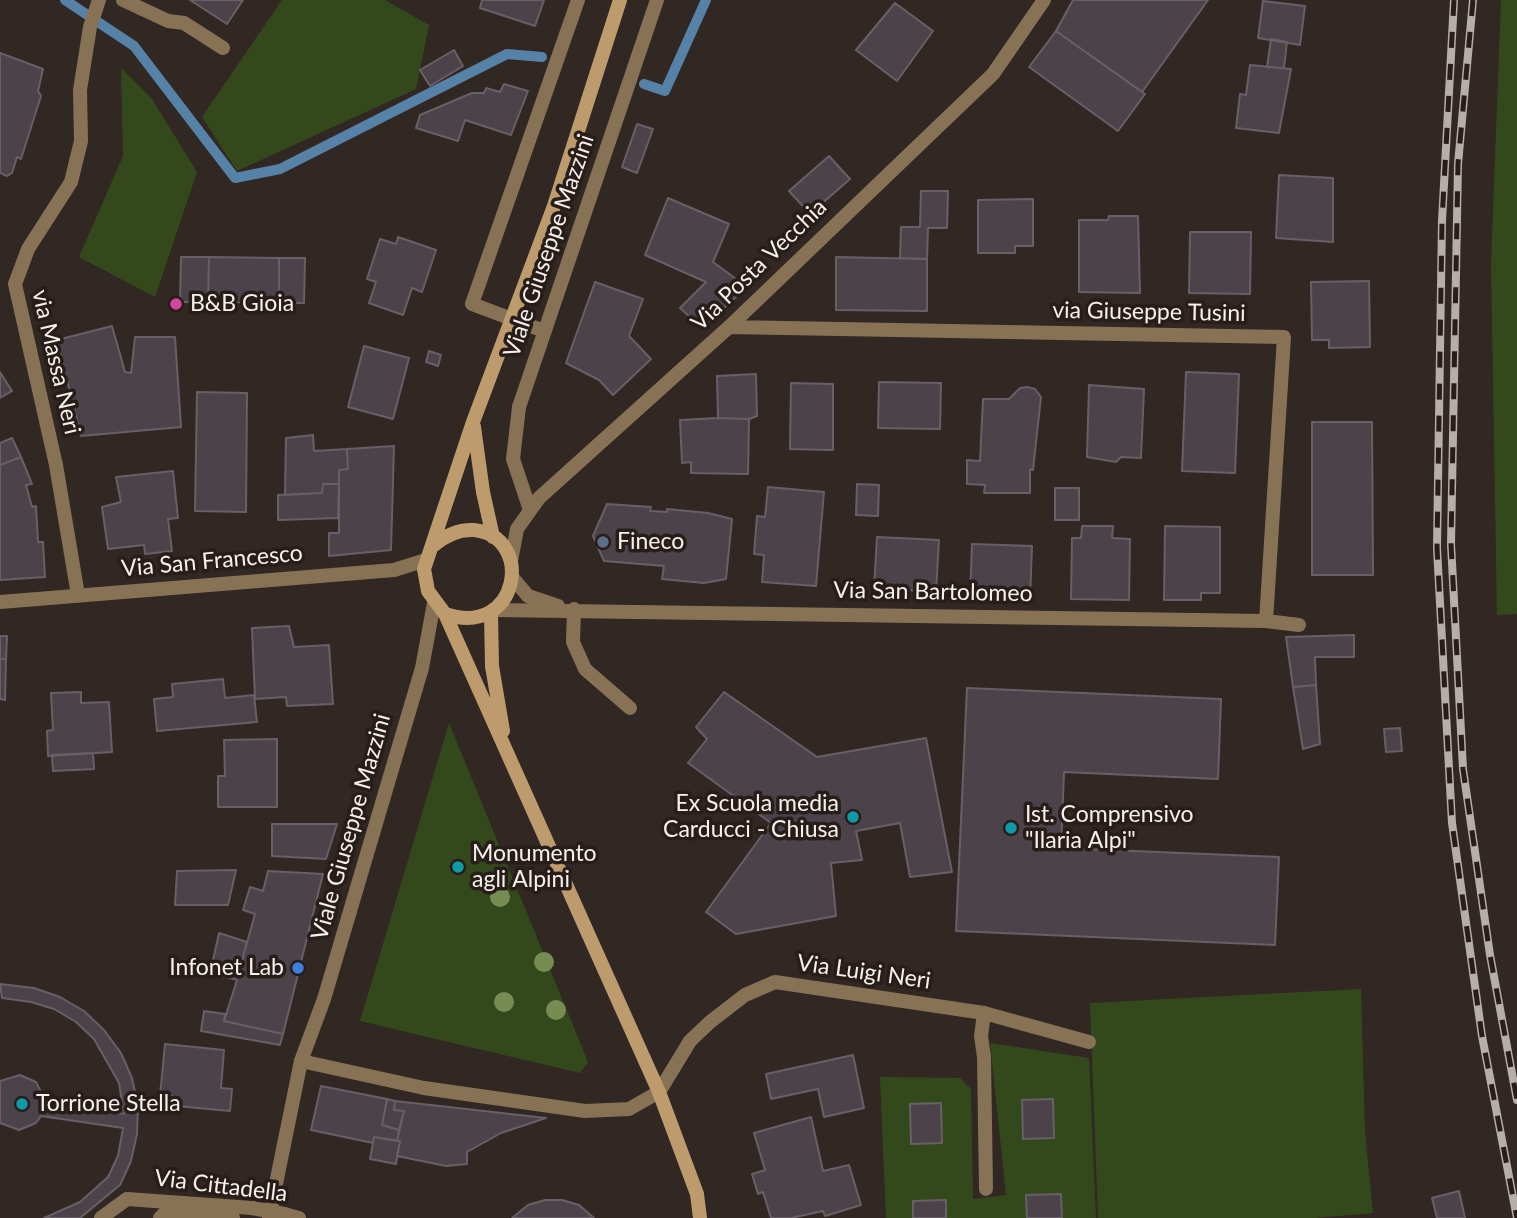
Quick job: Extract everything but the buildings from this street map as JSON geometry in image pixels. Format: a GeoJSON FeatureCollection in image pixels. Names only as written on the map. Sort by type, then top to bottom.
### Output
{"type":"FeatureCollection","features":[{"type":"Feature","properties":{"kind":"main road","name":"Viale Giuseppe Mazzini"},"geometry":{"type":"LineString","coordinates":[[445,614],[434,603],[424,581],[426,560],[435,545],[473,422],[554,206],[620,0]]}},
{"type":"Feature","properties":{"kind":"main road","name":"Viale Giuseppe Mazzini"},"geometry":{"type":"LineString","coordinates":[[473,422],[483,492],[493,537],[504,547],[513,577]]}},
{"type":"Feature","properties":{"kind":"main road"},"geometry":{"type":"LineString","coordinates":[[435,545],[447,535],[462,530],[478,531],[493,537]]}},
{"type":"Feature","properties":{"kind":"main road"},"geometry":{"type":"LineString","coordinates":[[445,614],[470,619],[493,611],[510,591],[513,577]]}},
{"type":"Feature","properties":{"kind":"main road"},"geometry":{"type":"LineString","coordinates":[[493,611],[492,666],[507,749]]}},
{"type":"Feature","properties":{"kind":"main road"},"geometry":{"type":"LineString","coordinates":[[445,614],[659,1092],[697,1194],[700,1218]]}},
{"type":"Feature","properties":{"kind":"street"},"geometry":{"type":"LineString","coordinates":[[123,0],[168,20],[184,23],[223,48]]}},
{"type":"Feature","properties":{"kind":"street","name":"Viale Giuseppe Mazzini"},"geometry":{"type":"LineString","coordinates":[[512,318],[472,304],[578,0]]}},
{"type":"Feature","properties":{"kind":"street","name":"Viale Giuseppe Mazzini"},"geometry":{"type":"LineString","coordinates":[[530,510],[513,459],[519,407],[657,0]]}},
{"type":"Feature","properties":{"kind":"street","name":"Via Posta Vecchia"},"geometry":{"type":"LineString","coordinates":[[510,561],[517,530],[539,498],[729,327],[993,74],[1044,0]]}},
{"type":"Feature","properties":{"kind":"street","name":"via Massa Neri"},"geometry":{"type":"LineString","coordinates":[[78,595],[56,465],[15,284],[28,249],[71,182],[81,141],[80,89],[90,27],[98,3]]}},
{"type":"Feature","properties":{"kind":"street"},"geometry":{"type":"LineString","coordinates":[[512,318],[544,331]]}},
{"type":"Feature","properties":{"kind":"street","name":"via Giuseppe Tusini"},"geometry":{"type":"LineString","coordinates":[[729,327],[1284,337],[1266,621]]}},
{"type":"Feature","properties":{"kind":"street","name":"Via San Francesco"},"geometry":{"type":"LineString","coordinates":[[0,602],[394,570],[426,560]]}},
{"type":"Feature","properties":{"kind":"street"},"geometry":{"type":"LineString","coordinates":[[513,577],[528,596],[570,609]]}},
{"type":"Feature","properties":{"kind":"street","name":"Viale Giuseppe Mazzini"},"geometry":{"type":"LineString","coordinates":[[269,1218],[301,1061],[324,999],[422,668],[434,603]]}},
{"type":"Feature","properties":{"kind":"street"},"geometry":{"type":"LineString","coordinates":[[493,611],[570,609]]}},
{"type":"Feature","properties":{"kind":"street"},"geometry":{"type":"LineString","coordinates":[[570,609],[573,642],[585,669],[631,708]]}},
{"type":"Feature","properties":{"kind":"street","name":"Via San Bartolomeo"},"geometry":{"type":"LineString","coordinates":[[570,609],[1266,621],[1299,625]]}},
{"type":"Feature","properties":{"kind":"street","name":"Via Luigi Neri"},"geometry":{"type":"LineString","coordinates":[[301,1061],[424,1088],[585,1111],[629,1109],[659,1092],[690,1041],[700,1031],[745,995],[775,982],[984,1013],[1089,1042]]}},
{"type":"Feature","properties":{"kind":"street"},"geometry":{"type":"LineString","coordinates":[[984,1013],[981,1036],[984,1057],[986,1189]]}},
{"type":"Feature","properties":{"kind":"street","name":"Via Cittadella"},"geometry":{"type":"LineString","coordinates":[[101,1218],[127,1199],[252,1208],[299,1218]]}},
{"type":"Feature","properties":{"kind":"street"},"geometry":{"type":"LineString","coordinates":[[160,1218],[166,1212],[233,1218]]}},
{"type":"Feature","properties":{"kind":"green space"},"geometry":{"type":"Polygon","coordinates":[[[282,0],[385,0],[429,25],[416,89],[237,171],[202,117],[282,0]]]}},
{"type":"Feature","properties":{"kind":"green space"},"geometry":{"type":"Polygon","coordinates":[[[1501,0],[1517,0],[1517,614],[1497,615],[1491,264],[1501,0]]]}},
{"type":"Feature","properties":{"kind":"green space"},"geometry":{"type":"Polygon","coordinates":[[[121,68],[152,99],[197,172],[155,297],[79,257],[123,156],[121,68]]]}},
{"type":"Feature","properties":{"kind":"green space"},"geometry":{"type":"Polygon","coordinates":[[[449,723],[588,1062],[580,1073],[360,1021],[449,723]]]}},
{"type":"Feature","properties":{"kind":"green space"},"geometry":{"type":"Polygon","coordinates":[[[1361,989],[1365,1132],[1373,1213],[1315,1218],[1098,1218],[1090,1003],[1361,989]]]}},
{"type":"Feature","properties":{"kind":"green space"},"geometry":{"type":"Polygon","coordinates":[[[990,1043],[1089,1058],[1096,1218],[886,1218],[880,1077],[960,1078],[971,1089],[973,1199],[1006,1195],[990,1043]]]}},
{"type":"Feature","properties":{"kind":"waterway"},"geometry":{"type":"LineString","coordinates":[[65,0],[134,46],[235,178],[280,169],[507,54],[542,57]]}},
{"type":"Feature","properties":{"kind":"waterway"},"geometry":{"type":"LineString","coordinates":[[644,84],[665,91],[706,0]]}},
{"type":"Feature","properties":{"kind":"railway"},"geometry":{"type":"LineString","coordinates":[[1454,0],[1442,221],[1437,548],[1452,823],[1482,1036],[1517,1218]]}},
{"type":"Feature","properties":{"kind":"railway"},"geometry":{"type":"LineString","coordinates":[[1473,0],[1458,164],[1451,544],[1463,769],[1490,955],[1517,1100]]}},
{"type":"Feature","properties":{"kind":"place","name":"B&B Gioia"},"geometry":{"type":"Point","coordinates":[176,304]}},
{"type":"Feature","properties":{"kind":"place","name":"Fineco"},"geometry":{"type":"Point","coordinates":[603,542]}},
{"type":"Feature","properties":{"kind":"place","name":"Ex Scuola media Carducci - Chiusa"},"geometry":{"type":"Point","coordinates":[853,817]}},
{"type":"Feature","properties":{"kind":"place","name":"Ist. Comprensivo \"Ilaria Alpi\""},"geometry":{"type":"Point","coordinates":[1011,828]}},
{"type":"Feature","properties":{"kind":"place","name":"Monumento agli Alpini"},"geometry":{"type":"Point","coordinates":[458,867]}},
{"type":"Feature","properties":{"kind":"place","name":"Infonet Lab"},"geometry":{"type":"Point","coordinates":[298,968]}},
{"type":"Feature","properties":{"kind":"place","name":"Torrione Stella"},"geometry":{"type":"Point","coordinates":[22,1104]}}]}
